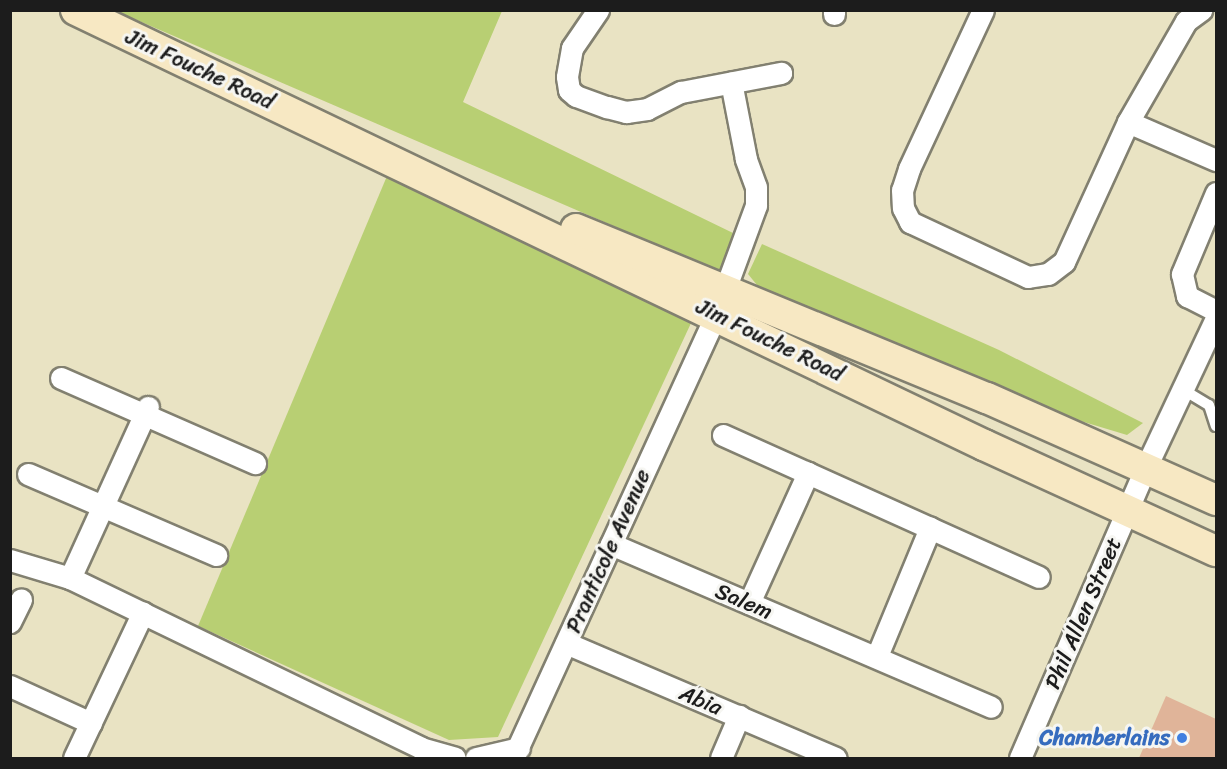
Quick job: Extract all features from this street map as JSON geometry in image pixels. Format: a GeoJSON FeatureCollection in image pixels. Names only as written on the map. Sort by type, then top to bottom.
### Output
{"type":"FeatureCollection","features":[{"type":"Feature","properties":{"kind":"street","name":"Jim Fouche Road"},"geometry":{"type":"LineString","coordinates":[[76,10],[323,128],[720,301],[1146,467],[1216,501]]}},
{"type":"Feature","properties":{"kind":"street"},"geometry":{"type":"LineString","coordinates":[[598,10],[572,48],[567,63],[569,90],[576,96],[626,112],[647,109],[681,92],[781,73]]}},
{"type":"Feature","properties":{"kind":"street"},"geometry":{"type":"LineString","coordinates":[[983,10],[909,169],[902,190],[903,208],[910,222],[1012,272],[1028,277],[1048,274],[1064,262],[1076,242],[1128,122],[1186,21],[1201,10]]}},
{"type":"Feature","properties":{"kind":"street","name":"Pranticole Avenue"},"geometry":{"type":"LineString","coordinates":[[476,759],[516,753],[720,301],[757,196],[731,82]]}},
{"type":"Feature","properties":{"kind":"street"},"geometry":{"type":"LineString","coordinates":[[1128,122],[1216,160]]}},
{"type":"Feature","properties":{"kind":"street"},"geometry":{"type":"LineString","coordinates":[[1216,193],[1185,262],[1182,286],[1187,296],[1216,311]]}},
{"type":"Feature","properties":{"kind":"street","name":"Jim Fouche Road"},"geometry":{"type":"LineString","coordinates":[[720,301],[984,445],[1216,551]]}},
{"type":"Feature","properties":{"kind":"street","name":"Phil Allen Street"},"geometry":{"type":"LineString","coordinates":[[1020,759],[1127,509],[1216,318]]}},
{"type":"Feature","properties":{"kind":"street"},"geometry":{"type":"LineString","coordinates":[[61,378],[146,410],[255,463]]}},
{"type":"Feature","properties":{"kind":"street"},"geometry":{"type":"LineString","coordinates":[[70,578],[146,410]]}},
{"type":"Feature","properties":{"kind":"street"},"geometry":{"type":"LineString","coordinates":[[723,435],[1039,577]]}},
{"type":"Feature","properties":{"kind":"street"},"geometry":{"type":"LineString","coordinates":[[749,603],[808,473]]}},
{"type":"Feature","properties":{"kind":"street"},"geometry":{"type":"LineString","coordinates":[[28,474],[216,555]]}},
{"type":"Feature","properties":{"kind":"street"},"geometry":{"type":"LineString","coordinates":[[877,656],[930,528]]}},
{"type":"Feature","properties":{"kind":"street","name":"Salem"},"geometry":{"type":"LineString","coordinates":[[611,544],[877,656],[991,707]]}},
{"type":"Feature","properties":{"kind":"street"},"geometry":{"type":"LineString","coordinates":[[10,560],[70,578],[421,748],[455,759]]}},
{"type":"Feature","properties":{"kind":"street"},"geometry":{"type":"LineString","coordinates":[[10,622],[21,599]]}},
{"type":"Feature","properties":{"kind":"street"},"geometry":{"type":"LineString","coordinates":[[74,759],[143,612]]}},
{"type":"Feature","properties":{"kind":"street","name":"Abia"},"geometry":{"type":"LineString","coordinates":[[566,643],[835,759]]}},
{"type":"Feature","properties":{"kind":"street"},"geometry":{"type":"LineString","coordinates":[[10,686],[91,723]]}},
{"type":"Feature","properties":{"kind":"street"},"geometry":{"type":"LineString","coordinates":[[722,759],[739,716]]}},
{"type":"Feature","properties":{"kind":"lane"},"geometry":{"type":"LineString","coordinates":[[1182,389],[1209,405],[1216,426]]}},
{"type":"Feature","properties":{"kind":"green space"},"geometry":{"type":"Polygon","coordinates":[[[116,11],[502,11],[463,102],[733,233],[720,272],[116,11]]]}},
{"type":"Feature","properties":{"kind":"green space"},"geometry":{"type":"Polygon","coordinates":[[[387,176],[692,321],[498,737],[449,740],[198,626],[387,176]]]}},
{"type":"Feature","properties":{"kind":"green space"},"geometry":{"type":"Polygon","coordinates":[[[762,244],[999,350],[1143,423],[1127,435],[1064,416],[765,295],[748,274],[762,244]]]}},
{"type":"Feature","properties":{"kind":"building","name":"Chamberlains"},"geometry":{"type":"Polygon","coordinates":[[[1166,696],[1216,719],[1216,758],[1139,758],[1166,696]]]}},
{"type":"Feature","properties":{"kind":"place","name":"Chamberlains"},"geometry":{"type":"Point","coordinates":[1182,738]}}]}
